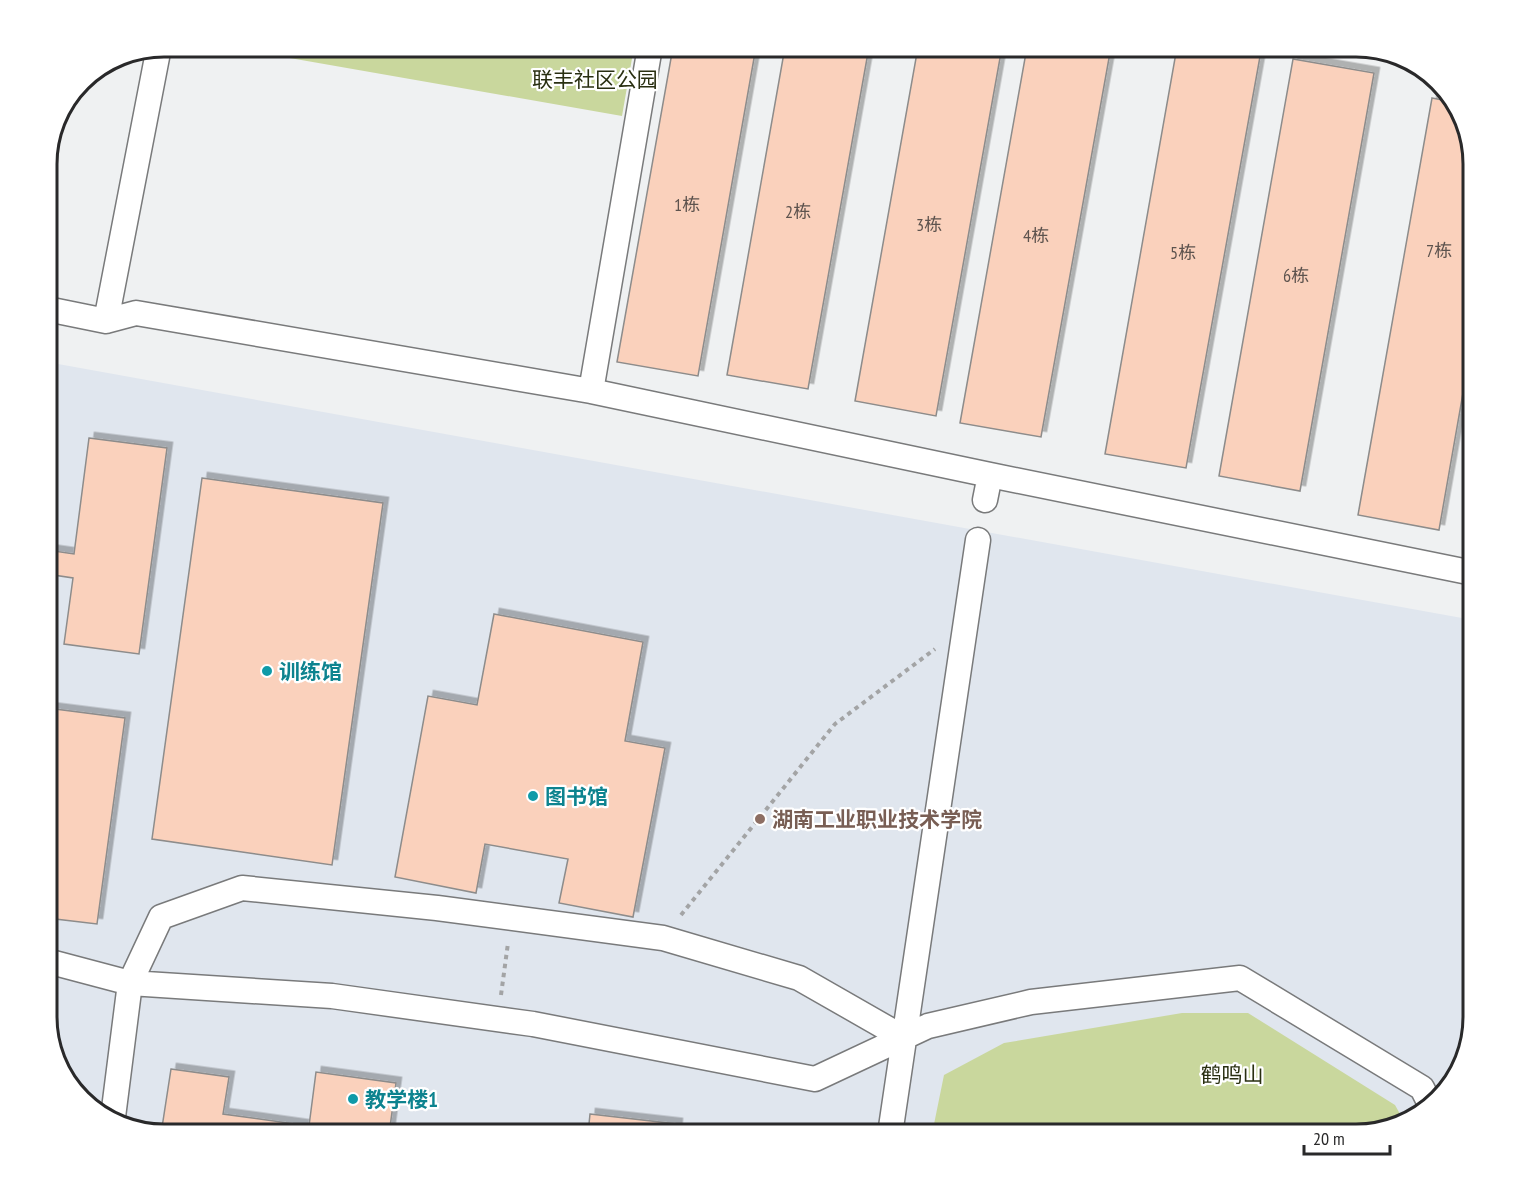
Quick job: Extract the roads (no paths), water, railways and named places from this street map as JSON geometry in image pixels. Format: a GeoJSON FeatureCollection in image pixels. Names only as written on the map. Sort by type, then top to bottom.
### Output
{"type":"FeatureCollection","features":[{"type":"Feature","properties":{"kind":"street"},"geometry":{"type":"LineString","coordinates":[[106,321],[157,57]]}},
{"type":"Feature","properties":{"kind":"street"},"geometry":{"type":"LineString","coordinates":[[591,391],[648,57]]}},
{"type":"Feature","properties":{"kind":"street"},"geometry":{"type":"LineString","coordinates":[[57,311],[106,321],[136,313],[591,391],[1463,571]]}},
{"type":"Feature","properties":{"kind":"street"},"geometry":{"type":"LineString","coordinates":[[985,500],[990,475]]}},
{"type":"Feature","properties":{"kind":"street"},"geometry":{"type":"LineString","coordinates":[[891,1124],[978,540]]}},
{"type":"Feature","properties":{"kind":"street"},"geometry":{"type":"LineString","coordinates":[[114,1111],[130,983],[161,917],[242,888],[437,908],[663,938],[799,978],[904,1038]]}},
{"type":"Feature","properties":{"kind":"street"},"geometry":{"type":"LineString","coordinates":[[57,964],[130,983],[332,996],[533,1024],[815,1079],[928,1026],[1031,1002],[1240,978],[1422,1088],[1427,1098]]}},
{"type":"Feature","properties":{"kind":"place","name":"训练馆"},"geometry":{"type":"Point","coordinates":[267,671]}},
{"type":"Feature","properties":{"kind":"place","name":"图书馆"},"geometry":{"type":"Point","coordinates":[533,796]}},
{"type":"Feature","properties":{"kind":"place","name":"湖南工业职业技术学院"},"geometry":{"type":"Point","coordinates":[760,819]}},
{"type":"Feature","properties":{"kind":"place","name":"教学楼1"},"geometry":{"type":"Point","coordinates":[353,1099]}},
{"type":"Feature","properties":{"kind":"park label","name":"联丰社区公园"},"geometry":{"type":"Point","coordinates":[595,79]}},
{"type":"Feature","properties":{"kind":"park label","name":"鹤鸣山"},"geometry":{"type":"Point","coordinates":[1232,1074]}}]}
